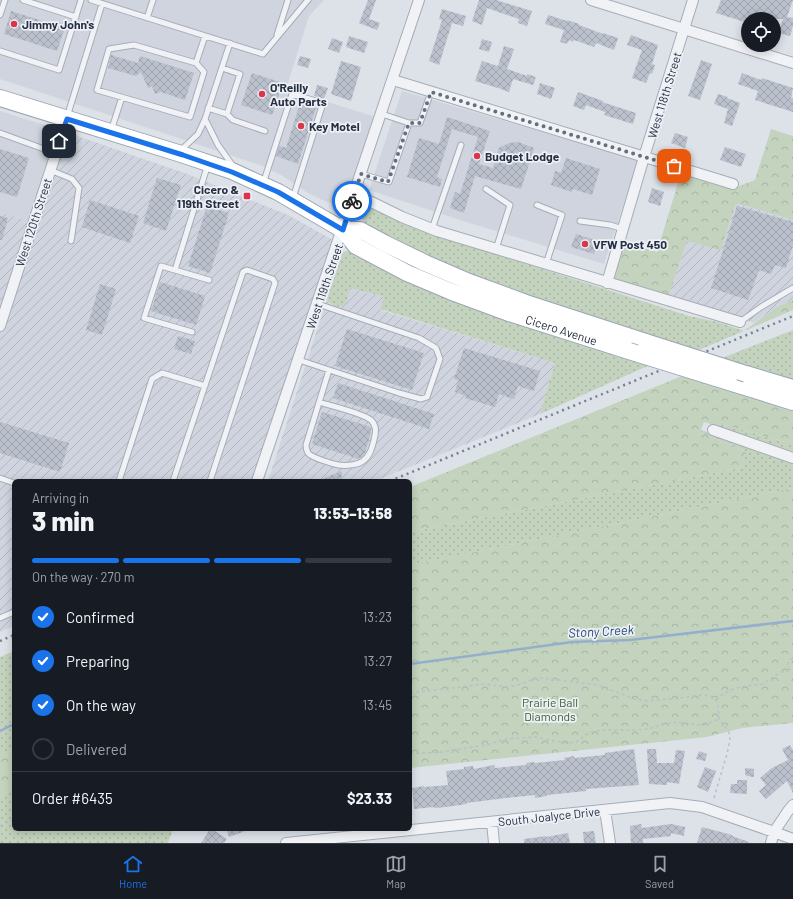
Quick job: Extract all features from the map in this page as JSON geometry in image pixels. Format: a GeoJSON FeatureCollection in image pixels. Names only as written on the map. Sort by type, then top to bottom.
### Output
{"type":"FeatureCollection","features":[{"type":"Feature","properties":{"kind":"main road","name":"Cicero Avenue"},"geometry":{"type":"LineString","coordinates":[[0,98],[178,153],[240,175],[278,192],[343,230],[356,246],[407,273],[433,284],[509,313],[793,402]]}},
{"type":"Feature","properties":{"kind":"main road","name":"Cicero Avenue"},"geometry":{"type":"LineString","coordinates":[[343,230],[360,230],[425,263],[469,282],[526,303],[793,388]]}},
{"type":"Feature","properties":{"kind":"street","name":"West 119th Street"},"geometry":{"type":"LineString","coordinates":[[258,479],[420,0]]}},
{"type":"Feature","properties":{"kind":"street"},"geometry":{"type":"LineString","coordinates":[[591,0],[793,63]]}},
{"type":"Feature","properties":{"kind":"street","name":"West 118th Street"},"geometry":{"type":"LineString","coordinates":[[607,283],[644,157],[693,0]]}},
{"type":"Feature","properties":{"kind":"street"},"geometry":{"type":"LineString","coordinates":[[393,80],[733,184]]}},
{"type":"Feature","properties":{"kind":"street","name":"West 120th Street"},"geometry":{"type":"LineString","coordinates":[[0,326],[67,119]]}},
{"type":"Feature","properties":{"kind":"street"},"geometry":{"type":"LineString","coordinates":[[355,194],[402,217],[432,229],[740,322]]}},
{"type":"Feature","properties":{"kind":"street"},"geometry":{"type":"LineString","coordinates":[[713,430],[793,458]]}},
{"type":"Feature","properties":{"kind":"street","name":"South Joalyce Drive"},"geometry":{"type":"LineString","coordinates":[[286,843],[363,839],[492,822],[670,803],[710,810],[793,839]]}},
{"type":"Feature","properties":{"kind":"street"},"geometry":{"type":"LineString","coordinates":[[771,843],[774,832],[793,805]]}},
{"type":"Feature","properties":{"kind":"street"},"geometry":{"type":"LineString","coordinates":[[605,810],[610,843]]}},
{"type":"Feature","properties":{"kind":"street"},"geometry":{"type":"LineString","coordinates":[[492,822],[494,843]]}},
{"type":"Feature","properties":{"kind":"lane"},"geometry":{"type":"LineString","coordinates":[[0,15],[5,0]]}},
{"type":"Feature","properties":{"kind":"lane"},"geometry":{"type":"LineString","coordinates":[[23,0],[76,17]]}},
{"type":"Feature","properties":{"kind":"lane"},"geometry":{"type":"LineString","coordinates":[[0,51],[59,70],[81,0]]}},
{"type":"Feature","properties":{"kind":"lane"},"geometry":{"type":"LineString","coordinates":[[90,0],[263,54],[308,0]]}},
{"type":"Feature","properties":{"kind":"lane"},"geometry":{"type":"LineString","coordinates":[[147,18],[153,0]]}},
{"type":"Feature","properties":{"kind":"lane"},"geometry":{"type":"LineString","coordinates":[[276,37],[288,0]]}},
{"type":"Feature","properties":{"kind":"lane"},"geometry":{"type":"LineString","coordinates":[[67,119],[102,4]]}},
{"type":"Feature","properties":{"kind":"lane"},"geometry":{"type":"LineString","coordinates":[[196,63],[205,36]]}},
{"type":"Feature","properties":{"kind":"lane"},"geometry":{"type":"LineString","coordinates":[[178,153],[198,134],[205,119],[230,43]]}},
{"type":"Feature","properties":{"kind":"lane"},"geometry":{"type":"LineString","coordinates":[[134,45],[196,63],[204,72],[190,117],[97,90],[109,49],[134,45]]}},
{"type":"Feature","properties":{"kind":"lane"},"geometry":{"type":"LineString","coordinates":[[222,68],[240,74],[227,114]]}},
{"type":"Feature","properties":{"kind":"lane"},"geometry":{"type":"LineString","coordinates":[[382,114],[409,123],[420,123],[431,92]]}},
{"type":"Feature","properties":{"kind":"lane"},"geometry":{"type":"LineString","coordinates":[[263,185],[292,94],[323,103],[292,200]]}},
{"type":"Feature","properties":{"kind":"lane"},"geometry":{"type":"LineString","coordinates":[[111,132],[122,97]]}},
{"type":"Feature","properties":{"kind":"lane"},"geometry":{"type":"LineString","coordinates":[[208,108],[227,114],[233,120],[266,131]]}},
{"type":"Feature","properties":{"kind":"lane"},"geometry":{"type":"LineString","coordinates":[[205,119],[218,145],[240,175]]}},
{"type":"Feature","properties":{"kind":"lane"},"geometry":{"type":"LineString","coordinates":[[361,174],[388,182],[409,123]]}},
{"type":"Feature","properties":{"kind":"lane"},"geometry":{"type":"LineString","coordinates":[[0,133],[56,152]]}},
{"type":"Feature","properties":{"kind":"lane"},"geometry":{"type":"LineString","coordinates":[[432,229],[461,145]]}},
{"type":"Feature","properties":{"kind":"lane"},"geometry":{"type":"LineString","coordinates":[[175,270],[208,164]]}},
{"type":"Feature","properties":{"kind":"lane"},"geometry":{"type":"LineString","coordinates":[[50,170],[72,179],[79,188],[71,241]]}},
{"type":"Feature","properties":{"kind":"lane"},"geometry":{"type":"LineString","coordinates":[[486,189],[510,205],[496,249]]}},
{"type":"Feature","properties":{"kind":"lane"},"geometry":{"type":"LineString","coordinates":[[537,205],[562,215],[546,264]]}},
{"type":"Feature","properties":{"kind":"lane"},"geometry":{"type":"LineString","coordinates":[[580,221],[610,225],[623,229]]}},
{"type":"Feature","properties":{"kind":"lane"},"geometry":{"type":"LineString","coordinates":[[192,332],[144,318],[161,266],[209,280]]}},
{"type":"Feature","properties":{"kind":"lane"},"geometry":{"type":"LineString","coordinates":[[174,479],[243,272],[247,270],[273,278],[275,283],[211,479]]}},
{"type":"Feature","properties":{"kind":"lane"},"geometry":{"type":"LineString","coordinates":[[740,322],[761,307],[793,288]]}},
{"type":"Feature","properties":{"kind":"lane"},"geometry":{"type":"LineString","coordinates":[[299,360],[421,399],[427,397],[440,359],[436,348],[419,338],[318,304]]}},
{"type":"Feature","properties":{"kind":"lane"},"geometry":{"type":"LineString","coordinates":[[319,402],[361,415],[370,420],[376,426],[376,434],[372,446],[368,456],[362,462],[340,466],[314,458],[308,453],[306,445],[319,402],[329,370]]}},
{"type":"Feature","properties":{"kind":"lane"},"geometry":{"type":"LineString","coordinates":[[120,479],[152,379],[162,373],[205,386]]}},
{"type":"Feature","properties":{"kind":"lane"},"geometry":{"type":"LineString","coordinates":[[0,478],[12,482]]}},
{"type":"Feature","properties":{"kind":"lane"},"geometry":{"type":"LineString","coordinates":[[0,618],[12,613]]}},
{"type":"Feature","properties":{"kind":"path"},"geometry":{"type":"LineString","coordinates":[[793,658],[788,662],[790,669],[793,672]]}},
{"type":"Feature","properties":{"kind":"path"},"geometry":{"type":"LineString","coordinates":[[716,700],[728,692],[746,686],[765,683],[773,677],[790,669]]}},
{"type":"Feature","properties":{"kind":"path"},"geometry":{"type":"LineString","coordinates":[[412,693],[485,684],[507,687],[542,678],[598,685],[635,699],[648,701],[704,695],[710,696],[716,700],[719,719],[727,728],[730,740],[710,810]]}},
{"type":"Feature","properties":{"kind":"path"},"geometry":{"type":"LineString","coordinates":[[412,754],[441,752],[486,744],[507,738],[535,737],[568,743],[576,742],[590,732],[602,730],[649,729],[664,724],[678,722],[698,725],[707,724],[719,719]]}},
{"type":"Feature","properties":{"kind":"path"},"geometry":{"type":"LineString","coordinates":[[0,826],[12,820]]}},
{"type":"Feature","properties":{"kind":"path"},"geometry":{"type":"LineString","coordinates":[[148,843],[152,831]]}},
{"type":"Feature","properties":{"kind":"shaded area"},"geometry":{"type":"Polygon","coordinates":[[[0,0],[324,0],[309,16],[286,89],[376,117],[349,193],[344,200],[337,204],[327,202],[308,193],[281,175],[260,165],[0,79],[0,0]]]}},
{"type":"Feature","properties":{"kind":"shaded area"},"geometry":{"type":"Polygon","coordinates":[[[402,91],[638,160],[604,264],[463,221],[369,190],[402,91]]]}},
{"type":"Feature","properties":{"kind":"shaded area"},"geometry":{"type":"Polygon","coordinates":[[[0,111],[57,129],[28,221],[0,212],[0,111]]]}},
{"type":"Feature","properties":{"kind":"shaded area"},"geometry":{"type":"Polygon","coordinates":[[[57,129],[187,174],[288,215],[333,240],[256,479],[12,479],[12,627],[0,632],[0,212],[28,221],[57,129]]]}},
{"type":"Feature","properties":{"kind":"shaded area"},"geometry":{"type":"Polygon","coordinates":[[[736,203],[793,220],[793,300],[775,308],[754,323],[669,295],[687,241],[721,249],[736,203]]]}},
{"type":"Feature","properties":{"kind":"shaded area"},"geometry":{"type":"Polygon","coordinates":[[[351,288],[384,297],[380,310],[555,363],[540,414],[380,479],[269,479],[327,299],[331,305],[338,307],[351,288]]]}},
{"type":"Feature","properties":{"kind":"green space"},"geometry":{"type":"Polygon","coordinates":[[[771,129],[793,136],[793,220],[736,203],[721,250],[687,241],[669,295],[612,279],[623,242],[657,252],[681,173],[732,189],[755,180],[771,129]]]}},
{"type":"Feature","properties":{"kind":"green space"},"geometry":{"type":"Polygon","coordinates":[[[368,205],[458,242],[689,316],[718,322],[744,331],[699,350],[520,294],[462,271],[366,224],[362,219],[360,211],[363,207],[368,205]]]}},
{"type":"Feature","properties":{"kind":"green space"},"geometry":{"type":"Polygon","coordinates":[[[350,250],[439,295],[521,325],[650,365],[540,414],[555,363],[380,309],[384,297],[351,288],[345,305],[337,307],[331,304],[327,299],[343,252],[350,250]]]}},
{"type":"Feature","properties":{"kind":"green space"},"geometry":{"type":"Polygon","coordinates":[[[793,300],[793,310],[744,331],[775,308],[793,300]]]}},
{"type":"Feature","properties":{"kind":"green space"},"geometry":{"type":"Polygon","coordinates":[[[793,330],[793,379],[722,358],[793,330]]]}},
{"type":"Feature","properties":{"kind":"green space"},"geometry":{"type":"Polygon","coordinates":[[[682,376],[793,408],[793,443],[788,443],[729,426],[704,422],[700,432],[747,452],[740,468],[412,532],[412,486],[682,376]]]}},
{"type":"Feature","properties":{"kind":"green space"},"geometry":{"type":"Polygon","coordinates":[[[704,422],[729,426],[788,443],[793,443],[793,452],[704,422]]]}},
{"type":"Feature","properties":{"kind":"green space"},"geometry":{"type":"Polygon","coordinates":[[[701,430],[793,462],[793,488],[412,565],[412,532],[740,468],[747,452],[700,432],[701,430]]]}},
{"type":"Feature","properties":{"kind":"green space","name":"Prairie Ball Diamonds"},"geometry":{"type":"Polygon","coordinates":[[[793,488],[793,723],[742,728],[707,737],[412,768],[412,565],[793,488]]]}},
{"type":"Feature","properties":{"kind":"green space"},"geometry":{"type":"Polygon","coordinates":[[[12,652],[12,751],[0,751],[0,657],[12,652]]]}},
{"type":"Feature","properties":{"kind":"green space"},"geometry":{"type":"Polygon","coordinates":[[[0,751],[12,751],[12,790],[0,796],[0,751]]]}},
{"type":"Feature","properties":{"kind":"green space"},"geometry":{"type":"Polygon","coordinates":[[[12,790],[12,831],[172,831],[168,843],[0,843],[0,796],[12,790]]]}},
{"type":"Feature","properties":{"kind":"building"},"geometry":{"type":"Polygon","coordinates":[[[368,0],[376,0],[369,19],[380,23],[377,30],[359,23],[368,0]]]}},
{"type":"Feature","properties":{"kind":"building"},"geometry":{"type":"Polygon","coordinates":[[[479,0],[496,0],[532,11],[527,26],[518,23],[519,19],[487,8],[482,25],[472,21],[479,0]]]}},
{"type":"Feature","properties":{"kind":"building"},"geometry":{"type":"Polygon","coordinates":[[[721,0],[793,0],[787,17],[793,18],[793,26],[790,36],[781,34],[781,25],[783,19],[781,19],[781,12],[741,12],[741,21],[716,13],[721,0]]]}},
{"type":"Feature","properties":{"kind":"building"},"geometry":{"type":"Polygon","coordinates":[[[442,9],[466,16],[463,26],[452,23],[439,65],[429,61],[442,20],[439,19],[442,9]]]}},
{"type":"Feature","properties":{"kind":"building"},"geometry":{"type":"Polygon","coordinates":[[[11,11],[55,25],[56,21],[63,24],[62,26],[65,27],[57,51],[4,34],[11,11]]]}},
{"type":"Feature","properties":{"kind":"building"},"geometry":{"type":"Polygon","coordinates":[[[548,15],[618,38],[614,50],[596,43],[594,47],[574,40],[573,42],[569,40],[567,44],[560,42],[564,30],[545,24],[548,15]]]}},
{"type":"Feature","properties":{"kind":"building"},"geometry":{"type":"Polygon","coordinates":[[[631,35],[658,45],[652,64],[655,65],[652,74],[650,73],[646,83],[632,78],[642,50],[627,45],[631,35]]]}},
{"type":"Feature","properties":{"kind":"building"},"geometry":{"type":"Polygon","coordinates":[[[349,36],[368,42],[364,53],[346,47],[349,36]]]}},
{"type":"Feature","properties":{"kind":"building"},"geometry":{"type":"Polygon","coordinates":[[[332,38],[343,42],[339,53],[328,49],[332,38]]]}},
{"type":"Feature","properties":{"kind":"building"},"geometry":{"type":"Polygon","coordinates":[[[482,39],[492,42],[489,52],[479,49],[482,39]]]}},
{"type":"Feature","properties":{"kind":"building"},"geometry":{"type":"Polygon","coordinates":[[[504,46],[514,49],[507,69],[527,76],[527,74],[536,77],[533,85],[513,79],[509,92],[475,81],[482,61],[498,66],[504,46]]]}},
{"type":"Feature","properties":{"kind":"building"},"geometry":{"type":"Polygon","coordinates":[[[111,55],[138,63],[140,56],[194,73],[185,100],[161,92],[155,94],[152,86],[148,88],[141,72],[136,76],[108,68],[111,55]]]}},
{"type":"Feature","properties":{"kind":"building"},"geometry":{"type":"Polygon","coordinates":[[[300,56],[311,59],[308,68],[297,65],[300,56]]]}},
{"type":"Feature","properties":{"kind":"building"},"geometry":{"type":"Polygon","coordinates":[[[701,60],[712,64],[700,100],[688,96],[701,60]]]}},
{"type":"Feature","properties":{"kind":"building"},"geometry":{"type":"Polygon","coordinates":[[[341,61],[361,67],[351,101],[331,94],[341,61]]]}},
{"type":"Feature","properties":{"kind":"building","name":"O'Reilly Auto Parts"},"geometry":{"type":"Polygon","coordinates":[[[252,73],[283,83],[272,115],[241,105],[252,73]]]}},
{"type":"Feature","properties":{"kind":"building"},"geometry":{"type":"Polygon","coordinates":[[[742,73],[761,80],[762,78],[793,88],[791,98],[793,98],[793,112],[755,100],[758,91],[738,84],[742,73]]]}},
{"type":"Feature","properties":{"kind":"building"},"geometry":{"type":"Polygon","coordinates":[[[540,83],[555,88],[551,99],[537,94],[540,83]]]}},
{"type":"Feature","properties":{"kind":"building"},"geometry":{"type":"Polygon","coordinates":[[[317,85],[328,88],[324,99],[314,96],[317,85]]]}},
{"type":"Feature","properties":{"kind":"building"},"geometry":{"type":"Polygon","coordinates":[[[578,92],[603,101],[602,102],[636,113],[633,124],[604,115],[605,112],[586,105],[584,110],[573,106],[578,92]]]}},
{"type":"Feature","properties":{"kind":"building"},"geometry":{"type":"Polygon","coordinates":[[[718,94],[740,103],[732,126],[724,123],[728,109],[714,104],[718,94]]]}},
{"type":"Feature","properties":{"kind":"building","name":"Key Motel"},"geometry":{"type":"Polygon","coordinates":[[[300,103],[316,108],[298,164],[276,156],[279,146],[286,148],[300,103]]]}},
{"type":"Feature","properties":{"kind":"building"},"geometry":{"type":"Polygon","coordinates":[[[447,117],[490,131],[479,164],[493,168],[499,148],[509,143],[518,142],[534,148],[521,189],[475,176],[464,213],[450,208],[455,192],[460,194],[478,137],[452,129],[437,177],[442,179],[440,187],[407,177],[419,138],[439,144],[447,117]]]}},
{"type":"Feature","properties":{"kind":"building"},"geometry":{"type":"Polygon","coordinates":[[[675,133],[688,137],[685,148],[671,143],[675,133]]]}},
{"type":"Feature","properties":{"kind":"building"},"geometry":{"type":"Polygon","coordinates":[[[725,147],[746,154],[741,167],[720,160],[725,147]]]}},
{"type":"Feature","properties":{"kind":"building"},"geometry":{"type":"Polygon","coordinates":[[[0,149],[29,158],[17,197],[0,192],[0,149]]]}},
{"type":"Feature","properties":{"kind":"building"},"geometry":{"type":"Polygon","coordinates":[[[566,158],[600,169],[592,195],[573,189],[572,192],[551,185],[555,171],[561,173],[566,158]]]}},
{"type":"Feature","properties":{"kind":"building"},"geometry":{"type":"Polygon","coordinates":[[[157,178],[181,185],[166,231],[143,223],[157,178]]]}},
{"type":"Feature","properties":{"kind":"building"},"geometry":{"type":"Polygon","coordinates":[[[652,188],[664,192],[660,206],[648,202],[652,188]]]}},
{"type":"Feature","properties":{"kind":"building"},"geometry":{"type":"Polygon","coordinates":[[[90,200],[139,216],[130,243],[82,227],[90,200]]]}},
{"type":"Feature","properties":{"kind":"building"},"geometry":{"type":"Polygon","coordinates":[[[207,206],[229,213],[210,273],[188,266],[207,206]]]}},
{"type":"Feature","properties":{"kind":"building"},"geometry":{"type":"Polygon","coordinates":[[[737,206],[793,222],[793,245],[786,268],[775,265],[771,274],[759,270],[748,300],[711,288],[737,206]]]}},
{"type":"Feature","properties":{"kind":"building"},"geometry":{"type":"Polygon","coordinates":[[[0,216],[8,218],[2,240],[0,240],[0,216]]]}},
{"type":"Feature","properties":{"kind":"building","name":"VFW Post 450"},"geometry":{"type":"Polygon","coordinates":[[[576,234],[598,241],[594,254],[571,247],[576,234]]]}},
{"type":"Feature","properties":{"kind":"building"},"geometry":{"type":"Polygon","coordinates":[[[160,282],[205,296],[196,325],[151,311],[160,282]]]}},
{"type":"Feature","properties":{"kind":"building"},"geometry":{"type":"Polygon","coordinates":[[[100,284],[116,289],[102,335],[86,330],[100,284]]]}},
{"type":"Feature","properties":{"kind":"building"},"geometry":{"type":"Polygon","coordinates":[[[347,329],[424,353],[412,390],[335,366],[347,329]]]}},
{"type":"Feature","properties":{"kind":"building"},"geometry":{"type":"Polygon","coordinates":[[[178,336],[195,341],[191,354],[174,349],[178,336]]]}},
{"type":"Feature","properties":{"kind":"building"},"geometry":{"type":"Polygon","coordinates":[[[464,348],[540,371],[534,391],[518,386],[514,399],[499,394],[495,407],[465,398],[466,396],[455,392],[458,380],[454,379],[464,348]]]}},
{"type":"Feature","properties":{"kind":"building"},"geometry":{"type":"Polygon","coordinates":[[[338,383],[434,414],[429,429],[333,398],[338,383]]]}},
{"type":"Feature","properties":{"kind":"building"},"geometry":{"type":"Polygon","coordinates":[[[322,412],[371,427],[371,432],[363,456],[359,459],[312,444],[322,412]]]}},
{"type":"Feature","properties":{"kind":"building"},"geometry":{"type":"Polygon","coordinates":[[[0,422],[69,443],[60,472],[0,453],[0,422]]]}},
{"type":"Feature","properties":{"kind":"building"},"geometry":{"type":"Polygon","coordinates":[[[342,471],[341,479],[322,479],[342,471]]]}},
{"type":"Feature","properties":{"kind":"building"},"geometry":{"type":"Polygon","coordinates":[[[790,745],[793,750],[793,793],[787,781],[766,799],[759,791],[766,785],[760,778],[772,768],[788,760],[782,749],[790,745]]]}},
{"type":"Feature","properties":{"kind":"building"},"geometry":{"type":"Polygon","coordinates":[[[634,749],[639,785],[586,789],[586,791],[547,795],[535,798],[535,795],[466,803],[467,804],[446,807],[414,809],[412,788],[448,785],[446,771],[464,769],[464,767],[473,766],[474,769],[494,765],[495,768],[526,765],[526,763],[565,760],[564,758],[574,756],[574,758],[605,755],[605,753],[634,749]]]}},
{"type":"Feature","properties":{"kind":"building"},"geometry":{"type":"Polygon","coordinates":[[[647,749],[656,749],[657,763],[674,763],[676,750],[685,751],[679,784],[667,782],[667,785],[649,784],[647,749]]]}},
{"type":"Feature","properties":{"kind":"building"},"geometry":{"type":"Polygon","coordinates":[[[699,751],[707,754],[705,761],[696,759],[699,751]]]}},
{"type":"Feature","properties":{"kind":"building"},"geometry":{"type":"Polygon","coordinates":[[[705,767],[716,771],[708,792],[697,787],[705,767]]]}},
{"type":"Feature","properties":{"kind":"building"},"geometry":{"type":"Polygon","coordinates":[[[745,768],[754,769],[754,777],[747,776],[745,774],[745,768]]]}},
{"type":"Feature","properties":{"kind":"building"},"geometry":{"type":"Polygon","coordinates":[[[737,780],[747,780],[747,794],[730,793],[731,784],[737,784],[737,780]]]}},
{"type":"Feature","properties":{"kind":"building"},"geometry":{"type":"Polygon","coordinates":[[[641,824],[642,828],[671,824],[685,827],[684,836],[671,833],[671,836],[643,839],[643,843],[631,843],[630,826],[641,824]]]}},
{"type":"Feature","properties":{"kind":"building"},"geometry":{"type":"Polygon","coordinates":[[[702,827],[732,835],[749,843],[697,843],[702,827]]]}},
{"type":"Feature","properties":{"kind":"building"},"geometry":{"type":"Polygon","coordinates":[[[209,831],[215,831],[227,839],[224,843],[201,843],[209,831]]]}},
{"type":"Feature","properties":{"kind":"building"},"geometry":{"type":"Polygon","coordinates":[[[227,831],[245,831],[229,837],[227,831]]]}},
{"type":"Feature","properties":{"kind":"building"},"geometry":{"type":"Polygon","coordinates":[[[594,831],[596,843],[584,843],[583,832],[594,831]]]}},
{"type":"Feature","properties":{"kind":"building"},"geometry":{"type":"Polygon","coordinates":[[[568,833],[570,843],[524,843],[524,839],[568,833]]]}},
{"type":"Feature","properties":{"kind":"waterway","name":"Stony Creek"},"geometry":{"type":"LineString","coordinates":[[412,664],[572,642],[630,640],[793,621]]}},
{"type":"Feature","properties":{"kind":"waterway","name":"Stony Creek"},"geometry":{"type":"LineString","coordinates":[[0,731],[12,725]]}},
{"type":"Feature","properties":{"kind":"railway"},"geometry":{"type":"LineString","coordinates":[[395,479],[793,316]]}},
{"type":"Feature","properties":{"kind":"railway"},"geometry":{"type":"LineString","coordinates":[[0,641],[12,636]]}},
{"type":"Feature","properties":{"kind":"way so far"},"geometry":{"type":"LineString","coordinates":[[352,201],[361,174],[388,182],[409,123],[420,123],[431,92],[674,166]]}},
{"type":"Feature","properties":{"kind":"place","name":"Jimmy John's"},"geometry":{"type":"Point","coordinates":[14,24]}},
{"type":"Feature","properties":{"kind":"place","name":"O'Reilly Auto Parts"},"geometry":{"type":"Point","coordinates":[262,94]}},
{"type":"Feature","properties":{"kind":"place","name":"Key Motel"},"geometry":{"type":"Point","coordinates":[301,126]}},
{"type":"Feature","properties":{"kind":"place","name":"Budget Lodge"},"geometry":{"type":"Point","coordinates":[477,156]}},
{"type":"Feature","properties":{"kind":"place","name":"Cicero & 119th Street"},"geometry":{"type":"Point","coordinates":[247,196]}},
{"type":"Feature","properties":{"kind":"place","name":"VFW Post 450"},"geometry":{"type":"Point","coordinates":[585,244]}},
{"type":"Feature","properties":{"kind":"route"},"geometry":{"type":"LineString","coordinates":[[59,141],[67,119],[178,153],[232,172],[276,192],[343,230],[352,201]]}}]}
